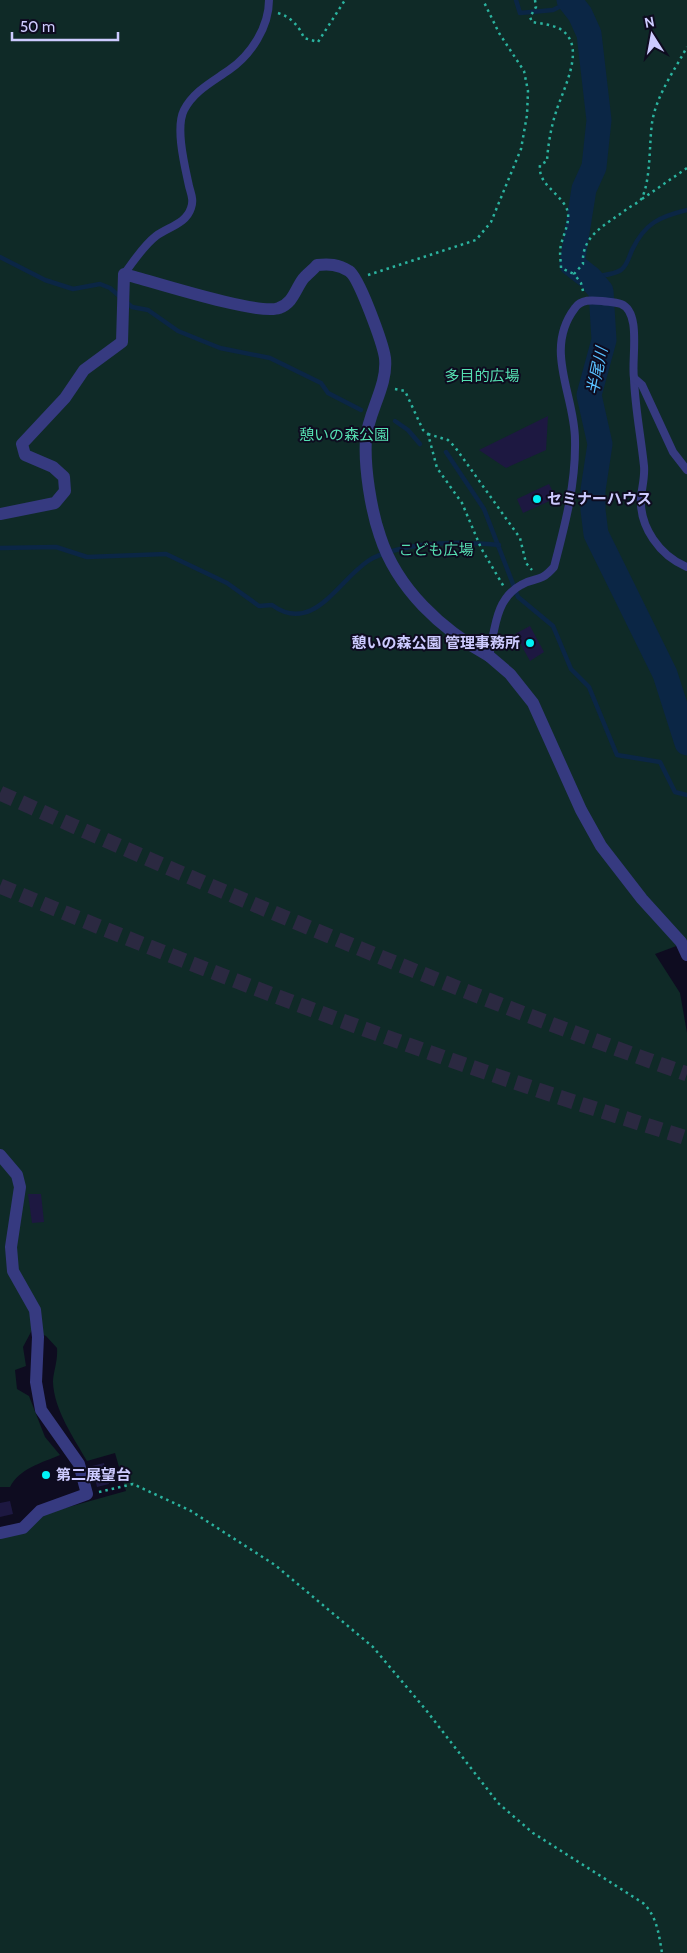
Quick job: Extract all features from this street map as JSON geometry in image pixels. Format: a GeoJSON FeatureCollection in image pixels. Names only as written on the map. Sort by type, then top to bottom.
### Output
{"type":"FeatureCollection","features":[{"type":"Feature","properties":{"kind":"street"},"geometry":{"type":"LineString","coordinates":[[0,514],[55,502],[65,491],[64,478],[54,467],[26,455],[22,444],[65,398],[84,370],[122,342],[124,274],[263,309],[278,309],[292,299],[303,280],[317,266],[334,264],[351,272],[364,294],[385,358],[381,388],[366,438],[369,483],[383,544],[420,605],[461,641],[489,656],[510,674],[533,703],[581,810],[601,846],[642,899],[681,942],[687,955]]}},
{"type":"Feature","properties":{"kind":"street"},"geometry":{"type":"LineString","coordinates":[[0,1155],[17,1175],[20,1187],[11,1247],[13,1271],[35,1310],[38,1337],[36,1382],[41,1410],[79,1464],[87,1494],[40,1511],[23,1528],[1,1533]]}},
{"type":"Feature","properties":{"kind":"lane"},"geometry":{"type":"LineString","coordinates":[[124,274],[156,237],[186,219],[191,210],[193,201],[183,153],[181,127],[183,111],[203,87],[237,64],[264,29],[269,13],[268,0]]}},
{"type":"Feature","properties":{"kind":"lane"},"geometry":{"type":"LineString","coordinates":[[489,656],[500,607],[509,593],[522,583],[538,580],[545,576],[554,567],[573,488],[575,438],[560,362],[560,348],[570,316],[576,306],[585,300],[621,304],[631,313],[634,331],[632,365],[644,469],[641,499],[642,514],[647,529],[654,540],[672,560],[687,567]]}},
{"type":"Feature","properties":{"kind":"lane"},"geometry":{"type":"LineString","coordinates":[[634,378],[642,385],[673,452],[687,470]]}},
{"type":"Feature","properties":{"kind":"path"},"geometry":{"type":"LineString","coordinates":[[269,13],[281,14],[291,19],[300,29],[304,38],[318,42],[345,0]]}},
{"type":"Feature","properties":{"kind":"path"},"geometry":{"type":"LineString","coordinates":[[355,278],[383,271],[476,240],[491,222],[521,149],[527,115],[528,90],[524,71],[499,33],[483,0]]}},
{"type":"Feature","properties":{"kind":"path"},"geometry":{"type":"LineString","coordinates":[[535,0],[536,6],[530,17],[532,22],[565,32],[569,37],[573,57],[555,112],[547,161],[540,165],[539,174],[543,182],[548,185],[566,208],[568,224],[560,246],[561,268],[574,274],[581,283],[585,300]]}},
{"type":"Feature","properties":{"kind":"path"},"geometry":{"type":"LineString","coordinates":[[641,200],[650,169],[648,158],[654,115],[666,83],[687,47]]}},
{"type":"Feature","properties":{"kind":"path"},"geometry":{"type":"LineString","coordinates":[[574,274],[582,264],[582,250],[590,237],[687,168]]}},
{"type":"Feature","properties":{"kind":"path"},"geometry":{"type":"LineString","coordinates":[[381,388],[405,391],[423,430],[428,434],[448,440],[455,446],[520,538],[526,563],[538,580]]}},
{"type":"Feature","properties":{"kind":"path"},"geometry":{"type":"LineString","coordinates":[[428,434],[437,468],[462,503],[481,548],[509,593]]}},
{"type":"Feature","properties":{"kind":"path"},"geometry":{"type":"LineString","coordinates":[[87,1494],[133,1484],[191,1511],[275,1565],[373,1647],[426,1710],[498,1803],[533,1833],[643,1903],[650,1910],[657,1926],[662,1953]]}},
{"type":"Feature","properties":{"kind":"green space"},"geometry":{"type":"Polygon","coordinates":[[[0,0],[687,0],[687,942],[655,954],[680,993],[687,1033],[687,1953],[0,1953],[0,1538],[40,1515],[126,1491],[115,1453],[87,1461],[76,1443],[61,1413],[54,1392],[53,1378],[57,1348],[46,1336],[32,1330],[23,1347],[26,1366],[15,1370],[17,1389],[29,1396],[45,1437],[60,1455],[25,1471],[10,1487],[0,1487],[0,0]]]}},
{"type":"Feature","properties":{"kind":"building"},"geometry":{"type":"Polygon","coordinates":[[[548,416],[546,450],[506,468],[479,450],[548,416]]]}},
{"type":"Feature","properties":{"kind":"building","name":"セミナーハウス"},"geometry":{"type":"Polygon","coordinates":[[[549,484],[556,498],[523,513],[517,499],[549,484]]]}},
{"type":"Feature","properties":{"kind":"building","name":"憩いの森公園 管理事務所"},"geometry":{"type":"Polygon","coordinates":[[[530,626],[544,652],[530,661],[515,634],[530,626]]]}},
{"type":"Feature","properties":{"kind":"building"},"geometry":{"type":"Polygon","coordinates":[[[28,1194],[41,1194],[44,1222],[32,1223],[28,1194]]]}},
{"type":"Feature","properties":{"kind":"building"},"geometry":{"type":"Polygon","coordinates":[[[104,1463],[109,1484],[97,1487],[92,1466],[104,1463]]]}},
{"type":"Feature","properties":{"kind":"building"},"geometry":{"type":"Polygon","coordinates":[[[10,1501],[13,1514],[0,1517],[0,1503],[10,1501]]]}},
{"type":"Feature","properties":{"kind":"waterway"},"geometry":{"type":"LineString","coordinates":[[516,0],[520,13],[553,10],[569,2]]}},
{"type":"Feature","properties":{"kind":"waterway","name":"半尾川"},"geometry":{"type":"LineString","coordinates":[[569,0],[580,14],[589,34],[599,120],[594,167],[584,189],[572,264],[590,278],[601,291],[604,340],[589,395],[600,444],[593,490],[596,534],[665,674],[687,743]]}},
{"type":"Feature","properties":{"kind":"waterway"},"geometry":{"type":"LineString","coordinates":[[594,283],[594,277],[615,273],[623,268],[642,233],[654,222],[668,215],[687,210]]}},
{"type":"Feature","properties":{"kind":"waterway"},"geometry":{"type":"LineString","coordinates":[[0,257],[45,280],[73,289],[100,284],[110,288],[132,307],[148,310],[178,331],[220,348],[270,358],[321,383],[328,393],[361,410]]}},
{"type":"Feature","properties":{"kind":"waterway"},"geometry":{"type":"LineString","coordinates":[[395,421],[408,430],[420,444]]}},
{"type":"Feature","properties":{"kind":"waterway"},"geometry":{"type":"LineString","coordinates":[[446,452],[484,509],[518,597],[553,626],[571,669],[589,687],[617,755],[660,762],[675,792],[687,795]]}},
{"type":"Feature","properties":{"kind":"waterway"},"geometry":{"type":"LineString","coordinates":[[0,548],[56,547],[87,557],[166,554],[227,583],[259,606],[272,605],[287,613],[300,614],[312,610],[324,602],[368,561],[385,553],[409,547],[434,544],[499,545]]}},
{"type":"Feature","properties":{"kind":"tunnel"},"geometry":{"type":"LineString","coordinates":[[0,793],[340,941],[426,976],[687,1074]]}},
{"type":"Feature","properties":{"kind":"tunnel"},"geometry":{"type":"LineString","coordinates":[[0,886],[170,955],[340,1020],[513,1081],[687,1138]]}},
{"type":"Feature","properties":{"kind":"place","name":"セミナーハウス"},"geometry":{"type":"Point","coordinates":[537,499]}},
{"type":"Feature","properties":{"kind":"place","name":"憩いの森公園 管理事務所"},"geometry":{"type":"Point","coordinates":[530,643]}},
{"type":"Feature","properties":{"kind":"place","name":"第二展望台"},"geometry":{"type":"Point","coordinates":[46,1475]}},
{"type":"Feature","properties":{"kind":"park label","name":"多目的広場"},"geometry":{"type":"Point","coordinates":[482,376]}},
{"type":"Feature","properties":{"kind":"park label","name":"憩いの森公園"},"geometry":{"type":"Point","coordinates":[344,435]}},
{"type":"Feature","properties":{"kind":"park label","name":"こども広場"},"geometry":{"type":"Point","coordinates":[436,550]}}]}
